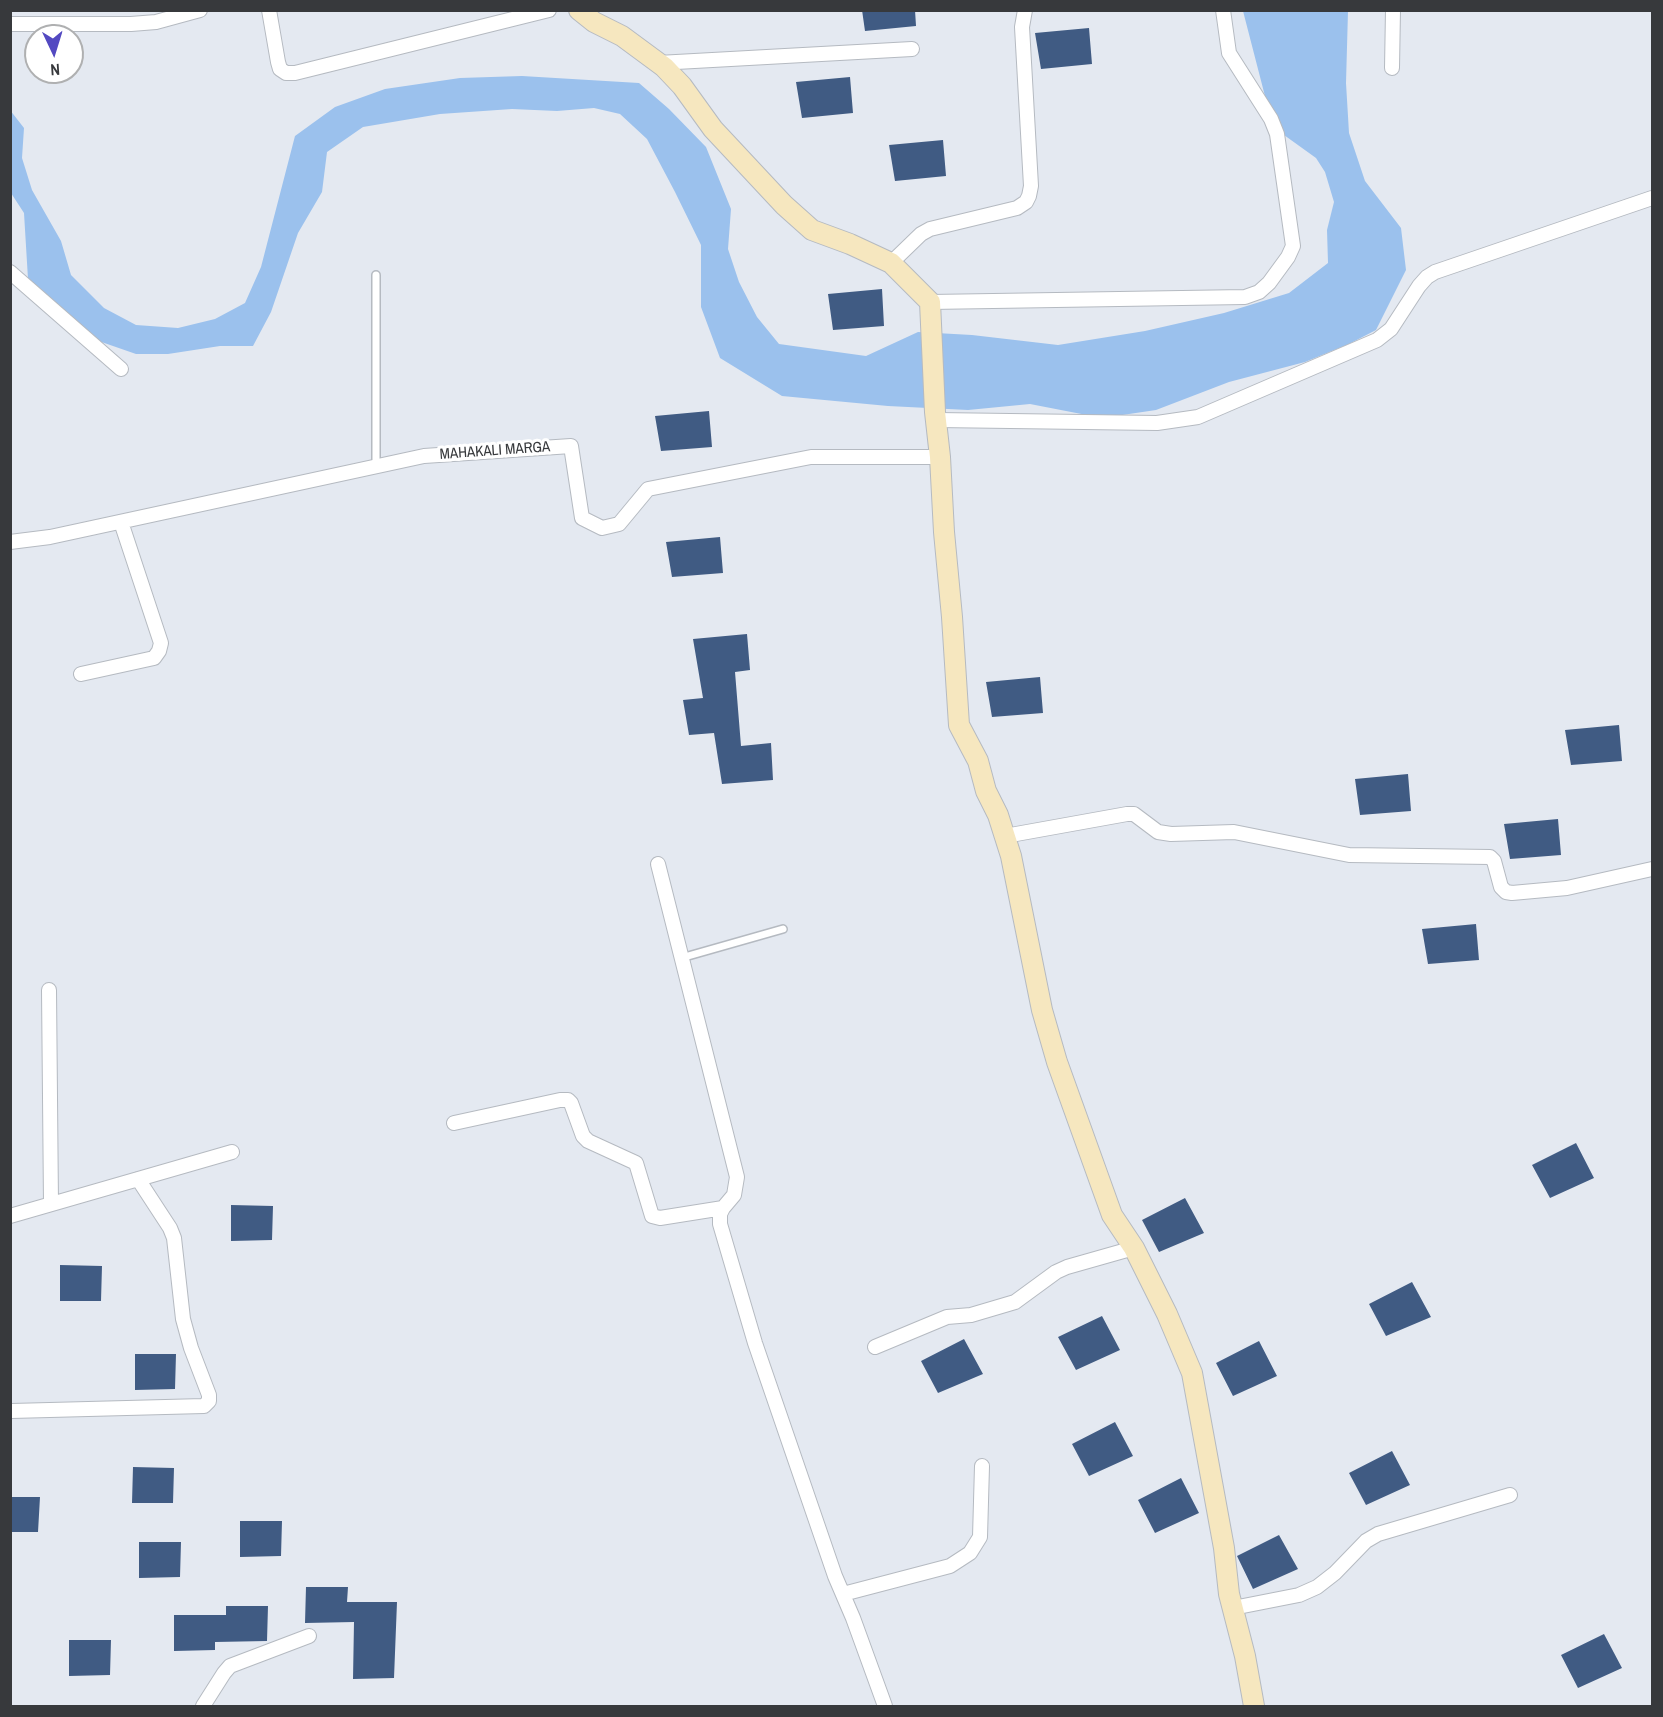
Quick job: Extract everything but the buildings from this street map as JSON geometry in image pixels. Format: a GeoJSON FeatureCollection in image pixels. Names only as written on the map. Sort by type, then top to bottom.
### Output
{"type":"FeatureCollection","features":[{"type":"Feature","properties":{"kind":"main road"},"geometry":{"type":"LineString","coordinates":[[579,10],[594,22],[622,36],[658,63],[682,86],[713,129],[784,205],[812,230],[891,263],[930,302],[936,416],[959,725],[978,761],[986,791],[1005,836],[1042,1010],[1112,1215],[1134,1248],[1167,1314],[1192,1373],[1233,1608],[1254,1707]]}},
{"type":"Feature","properties":{"kind":"street"},"geometry":{"type":"LineString","coordinates":[[10,24],[131,24],[156,22],[200,10]]}},
{"type":"Feature","properties":{"kind":"street"},"geometry":{"type":"LineString","coordinates":[[269,10],[278,62],[280,69],[286,73],[307,70],[549,10]]}},
{"type":"Feature","properties":{"kind":"street"},"geometry":{"type":"LineString","coordinates":[[891,263],[921,234],[930,229],[1017,208],[1026,202],[1031,186],[1022,27],[1025,10]]}},
{"type":"Feature","properties":{"kind":"street"},"geometry":{"type":"LineString","coordinates":[[930,302],[1245,297],[1258,292],[1269,283],[1293,246],[1277,134],[1271,119],[1230,53],[1223,10]]}},
{"type":"Feature","properties":{"kind":"street"},"geometry":{"type":"LineString","coordinates":[[1392,68],[1393,10]]}},
{"type":"Feature","properties":{"kind":"street"},"geometry":{"type":"LineString","coordinates":[[658,63],[912,49]]}},
{"type":"Feature","properties":{"kind":"street"},"geometry":{"type":"LineString","coordinates":[[936,416],[1157,423],[1198,417],[1377,340],[1391,329],[1419,286],[1435,272],[1653,198]]}},
{"type":"Feature","properties":{"kind":"street"},"geometry":{"type":"LineString","coordinates":[[10,272],[121,369]]}},
{"type":"Feature","properties":{"kind":"street","name":"MAHAKALI MARGA"},"geometry":{"type":"LineString","coordinates":[[10,542],[50,537],[424,456],[571,446],[582,518],[602,528],[619,524],[648,489],[811,457],[940,457]]}},
{"type":"Feature","properties":{"kind":"street"},"geometry":{"type":"LineString","coordinates":[[81,674],[154,658],[159,651],[161,643],[121,522]]}},
{"type":"Feature","properties":{"kind":"street"},"geometry":{"type":"LineString","coordinates":[[1005,836],[1134,814],[1158,832],[1171,834],[1234,832],[1349,855],[1490,857],[1494,861],[1501,887],[1506,892],[1512,893],[1567,888],[1653,869]]}},
{"type":"Feature","properties":{"kind":"street"},"geometry":{"type":"LineString","coordinates":[[658,864],[737,1177],[734,1195],[720,1214],[720,1224],[755,1343],[885,1707]]}},
{"type":"Feature","properties":{"kind":"street"},"geometry":{"type":"LineString","coordinates":[[50,990],[51,1204]]}},
{"type":"Feature","properties":{"kind":"street"},"geometry":{"type":"LineString","coordinates":[[454,1123],[568,1100],[572,1103],[583,1136],[588,1141],[636,1162],[652,1216],[660,1218],[723,1208]]}},
{"type":"Feature","properties":{"kind":"street"},"geometry":{"type":"LineString","coordinates":[[10,1216],[232,1152]]}},
{"type":"Feature","properties":{"kind":"street"},"geometry":{"type":"LineString","coordinates":[[11,1411],[204,1406],[209,1401],[209,1395],[191,1348],[183,1319],[174,1238],[138,1179]]}},
{"type":"Feature","properties":{"kind":"street"},"geometry":{"type":"LineString","coordinates":[[875,1347],[947,1317],[970,1315],[1015,1302],[1056,1272],[1067,1267],[1134,1248]]}},
{"type":"Feature","properties":{"kind":"street"},"geometry":{"type":"LineString","coordinates":[[843,1594],[950,1566],[970,1553],[980,1537],[982,1466]]}},
{"type":"Feature","properties":{"kind":"street"},"geometry":{"type":"LineString","coordinates":[[1233,1608],[1299,1595],[1317,1587],[1335,1573],[1366,1541],[1378,1534],[1510,1495]]}},
{"type":"Feature","properties":{"kind":"street"},"geometry":{"type":"LineString","coordinates":[[203,1707],[230,1666],[309,1636]]}},
{"type":"Feature","properties":{"kind":"lane"},"geometry":{"type":"LineString","coordinates":[[376,275],[376,466]]}},
{"type":"Feature","properties":{"kind":"lane"},"geometry":{"type":"LineString","coordinates":[[681,958],[783,929]]}},
{"type":"Feature","properties":{"kind":"water"},"geometry":{"type":"Polygon","coordinates":[[[1243,11],[1348,11],[1346,83],[1349,133],[1365,181],[1401,228],[1406,270],[1376,330],[1349,344],[1305,362],[1229,382],[1156,410],[1102,418],[1030,404],[968,410],[888,406],[782,396],[720,358],[701,307],[701,245],[675,192],[647,139],[620,114],[594,108],[557,111],[512,109],[440,114],[363,127],[327,152],[322,192],[298,233],[271,312],[253,346],[220,346],[168,354],[136,354],[90,338],[28,279],[24,213],[11,193],[10,110],[24,128],[22,158],[32,190],[61,241],[71,275],[104,308],[136,325],[178,328],[215,319],[245,303],[261,267],[295,136],[335,107],[385,89],[460,78],[522,76],[639,83],[669,109],[706,147],[731,209],[728,249],[739,282],[757,317],[779,344],[866,356],[918,332],[972,335],[1058,345],[1145,331],[1224,313],[1289,293],[1328,263],[1327,230],[1334,202],[1325,172],[1316,158],[1284,135],[1266,100],[1243,11]]]}}]}
